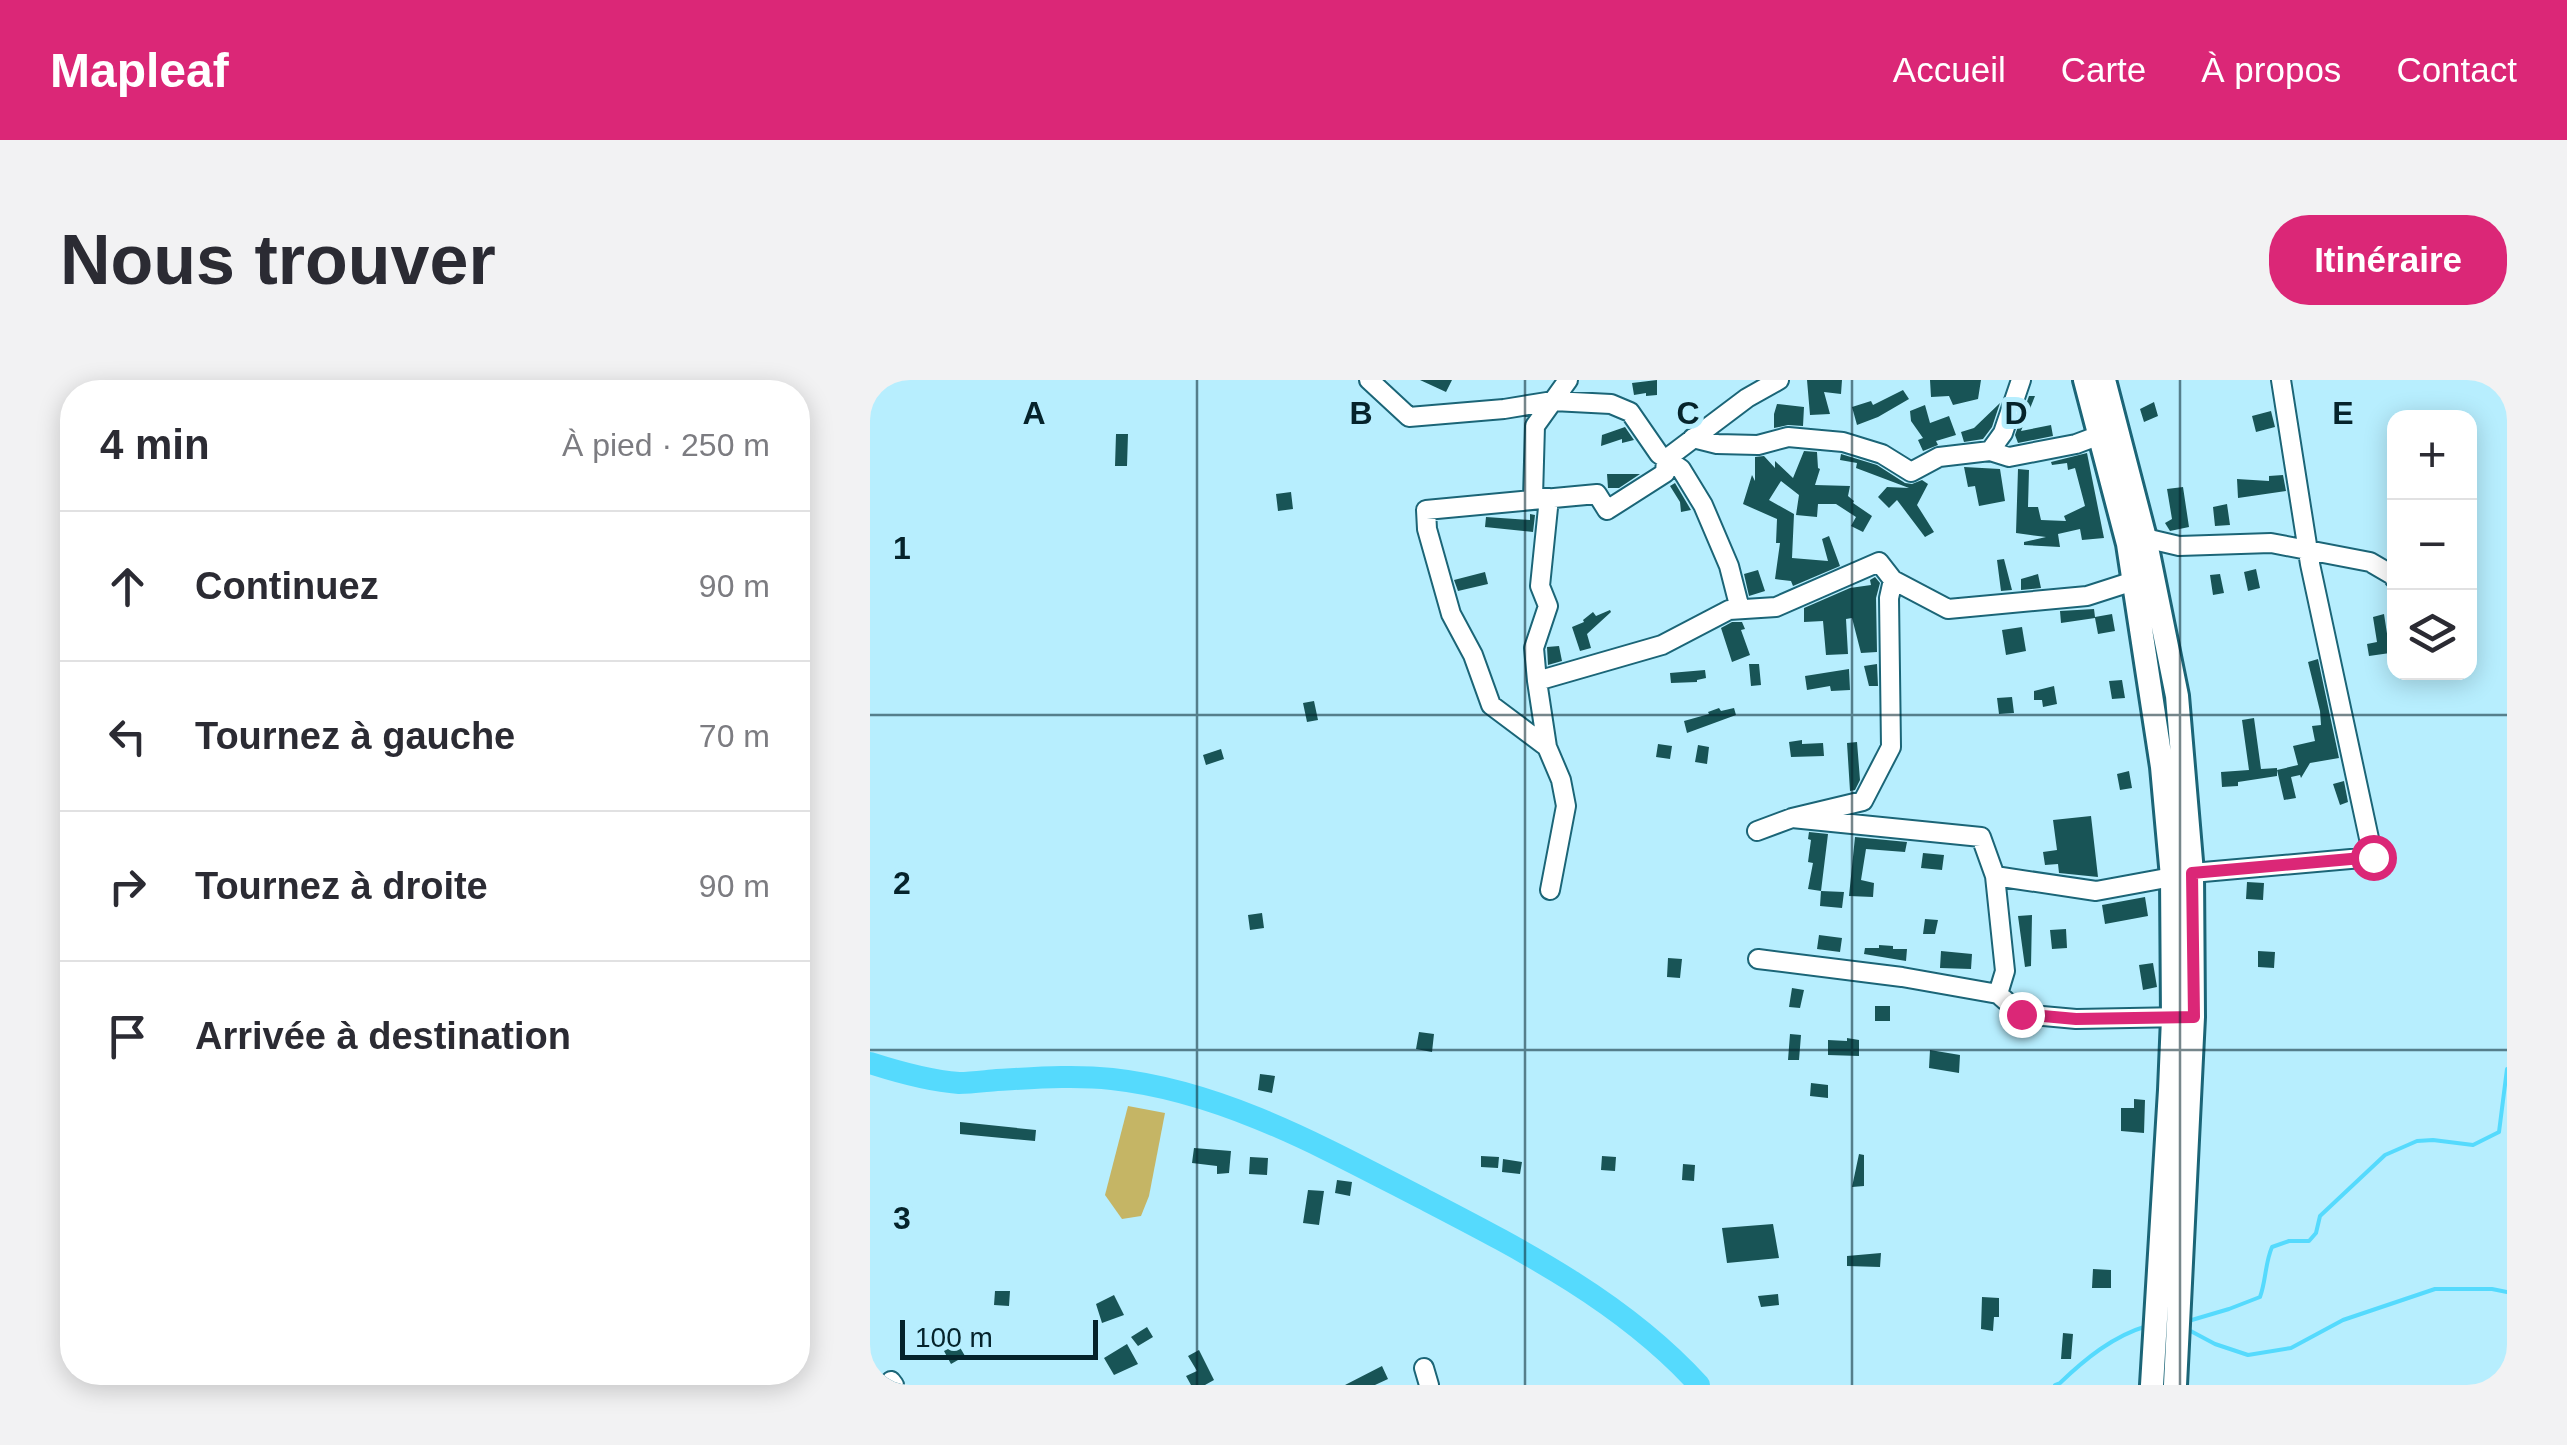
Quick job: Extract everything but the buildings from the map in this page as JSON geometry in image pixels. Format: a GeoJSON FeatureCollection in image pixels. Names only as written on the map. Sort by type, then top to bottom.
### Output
{"type":"FeatureCollection","features":[{"type":"Feature","properties":{"kind":"main road"},"geometry":{"type":"LineString","coordinates":[[2084,380],[2128,544],[2143,578]]}},
{"type":"Feature","properties":{"kind":"main road"},"geometry":{"type":"LineString","coordinates":[[2104,380],[2145,538],[2143,578],[2162,767],[2182,875],[2175,1385]]}},
{"type":"Feature","properties":{"kind":"main road"},"geometry":{"type":"LineString","coordinates":[[2152,1385],[2183,1017]]}},
{"type":"Feature","properties":{"kind":"street"},"geometry":{"type":"LineString","coordinates":[[1369,380],[1410,417],[1553,401],[1611,404],[1630,412],[1666,459],[1681,469],[1703,505],[1729,566],[1740,609]]}},
{"type":"Feature","properties":{"kind":"street"},"geometry":{"type":"LineString","coordinates":[[1549,498],[1534,496],[1535,426],[1568,380]]}},
{"type":"Feature","properties":{"kind":"street"},"geometry":{"type":"LineString","coordinates":[[1547,747],[1491,705],[1473,655],[1451,614],[1427,528],[1426,510],[1597,494],[1607,510],[1665,473],[1666,459],[1693,438],[1779,380]]}},
{"type":"Feature","properties":{"kind":"street"},"geometry":{"type":"LineString","coordinates":[[1990,451],[2003,433],[2020,380]]}},
{"type":"Feature","properties":{"kind":"street"},"geometry":{"type":"LineString","coordinates":[[1995,876],[2096,891],[2182,875],[2373,857],[2308,550],[2281,380]]}},
{"type":"Feature","properties":{"kind":"street"},"geometry":{"type":"LineString","coordinates":[[1693,438],[1717,444],[1758,445],[1788,437],[1843,442],[1882,454],[1911,472],[1939,457],[1990,451],[2009,457],[2076,444],[2100,435]]}},
{"type":"Feature","properties":{"kind":"street"},"geometry":{"type":"LineString","coordinates":[[1549,498],[1540,586],[1548,606],[1534,648],[1547,747],[1561,780],[1566,806],[1550,890]]}},
{"type":"Feature","properties":{"kind":"street"},"geometry":{"type":"LineString","coordinates":[[2145,538],[2179,546],[2272,543],[2370,562],[2387,572]]}},
{"type":"Feature","properties":{"kind":"street"},"geometry":{"type":"LineString","coordinates":[[1537,681],[1662,645],[1729,610],[1776,608],[1879,562],[1893,580],[1948,609],[2087,596],[2143,578]]}},
{"type":"Feature","properties":{"kind":"street"},"geometry":{"type":"LineString","coordinates":[[1757,831],[1792,818],[1863,802],[1891,747],[1889,598],[1893,580]]}},
{"type":"Feature","properties":{"kind":"street"},"geometry":{"type":"LineString","coordinates":[[1792,818],[1981,838],[1995,876],[2005,972],[1998,994]]}},
{"type":"Feature","properties":{"kind":"street"},"geometry":{"type":"LineString","coordinates":[[1758,959],[1998,994],[2021,1014],[2076,1019],[2183,1017]]}},
{"type":"Feature","properties":{"kind":"shaded area"},"geometry":{"type":"Polygon","coordinates":[[[1128,1106],[1165,1113],[1149,1196],[1141,1216],[1122,1219],[1105,1195],[1128,1106]]]}},
{"type":"Feature","properties":{"kind":"waterway"},"geometry":{"type":"LineString","coordinates":[[870,1063],[914,1076],[959,1083],[1054,1077],[1112,1079],[1152,1085],[1231,1108],[1343,1157],[1529,1256],[1602,1301],[1669,1355],[1699,1385]]}},
{"type":"Feature","properties":{"kind":"waterway"},"geometry":{"type":"LineString","coordinates":[[2185,1322],[2260,1297],[2272,1247],[2289,1241],[2309,1241],[2316,1233],[2320,1216],[2385,1155],[2417,1141],[2473,1145],[2499,1132],[2507,1069]]}},
{"type":"Feature","properties":{"kind":"waterway"},"geometry":{"type":"LineString","coordinates":[[2185,1328],[2248,1355],[2291,1348],[2343,1320],[2435,1289],[2507,1292]]}},
{"type":"Feature","properties":{"kind":"waterway"},"geometry":{"type":"LineString","coordinates":[[2055,1385],[2111,1342],[2147,1326]]}},
{"type":"Feature","properties":{"kind":"route"},"geometry":{"type":"LineString","coordinates":[[2021,1014],[2076,1019],[2194,1017],[2192,873],[2373,857]]}}]}
